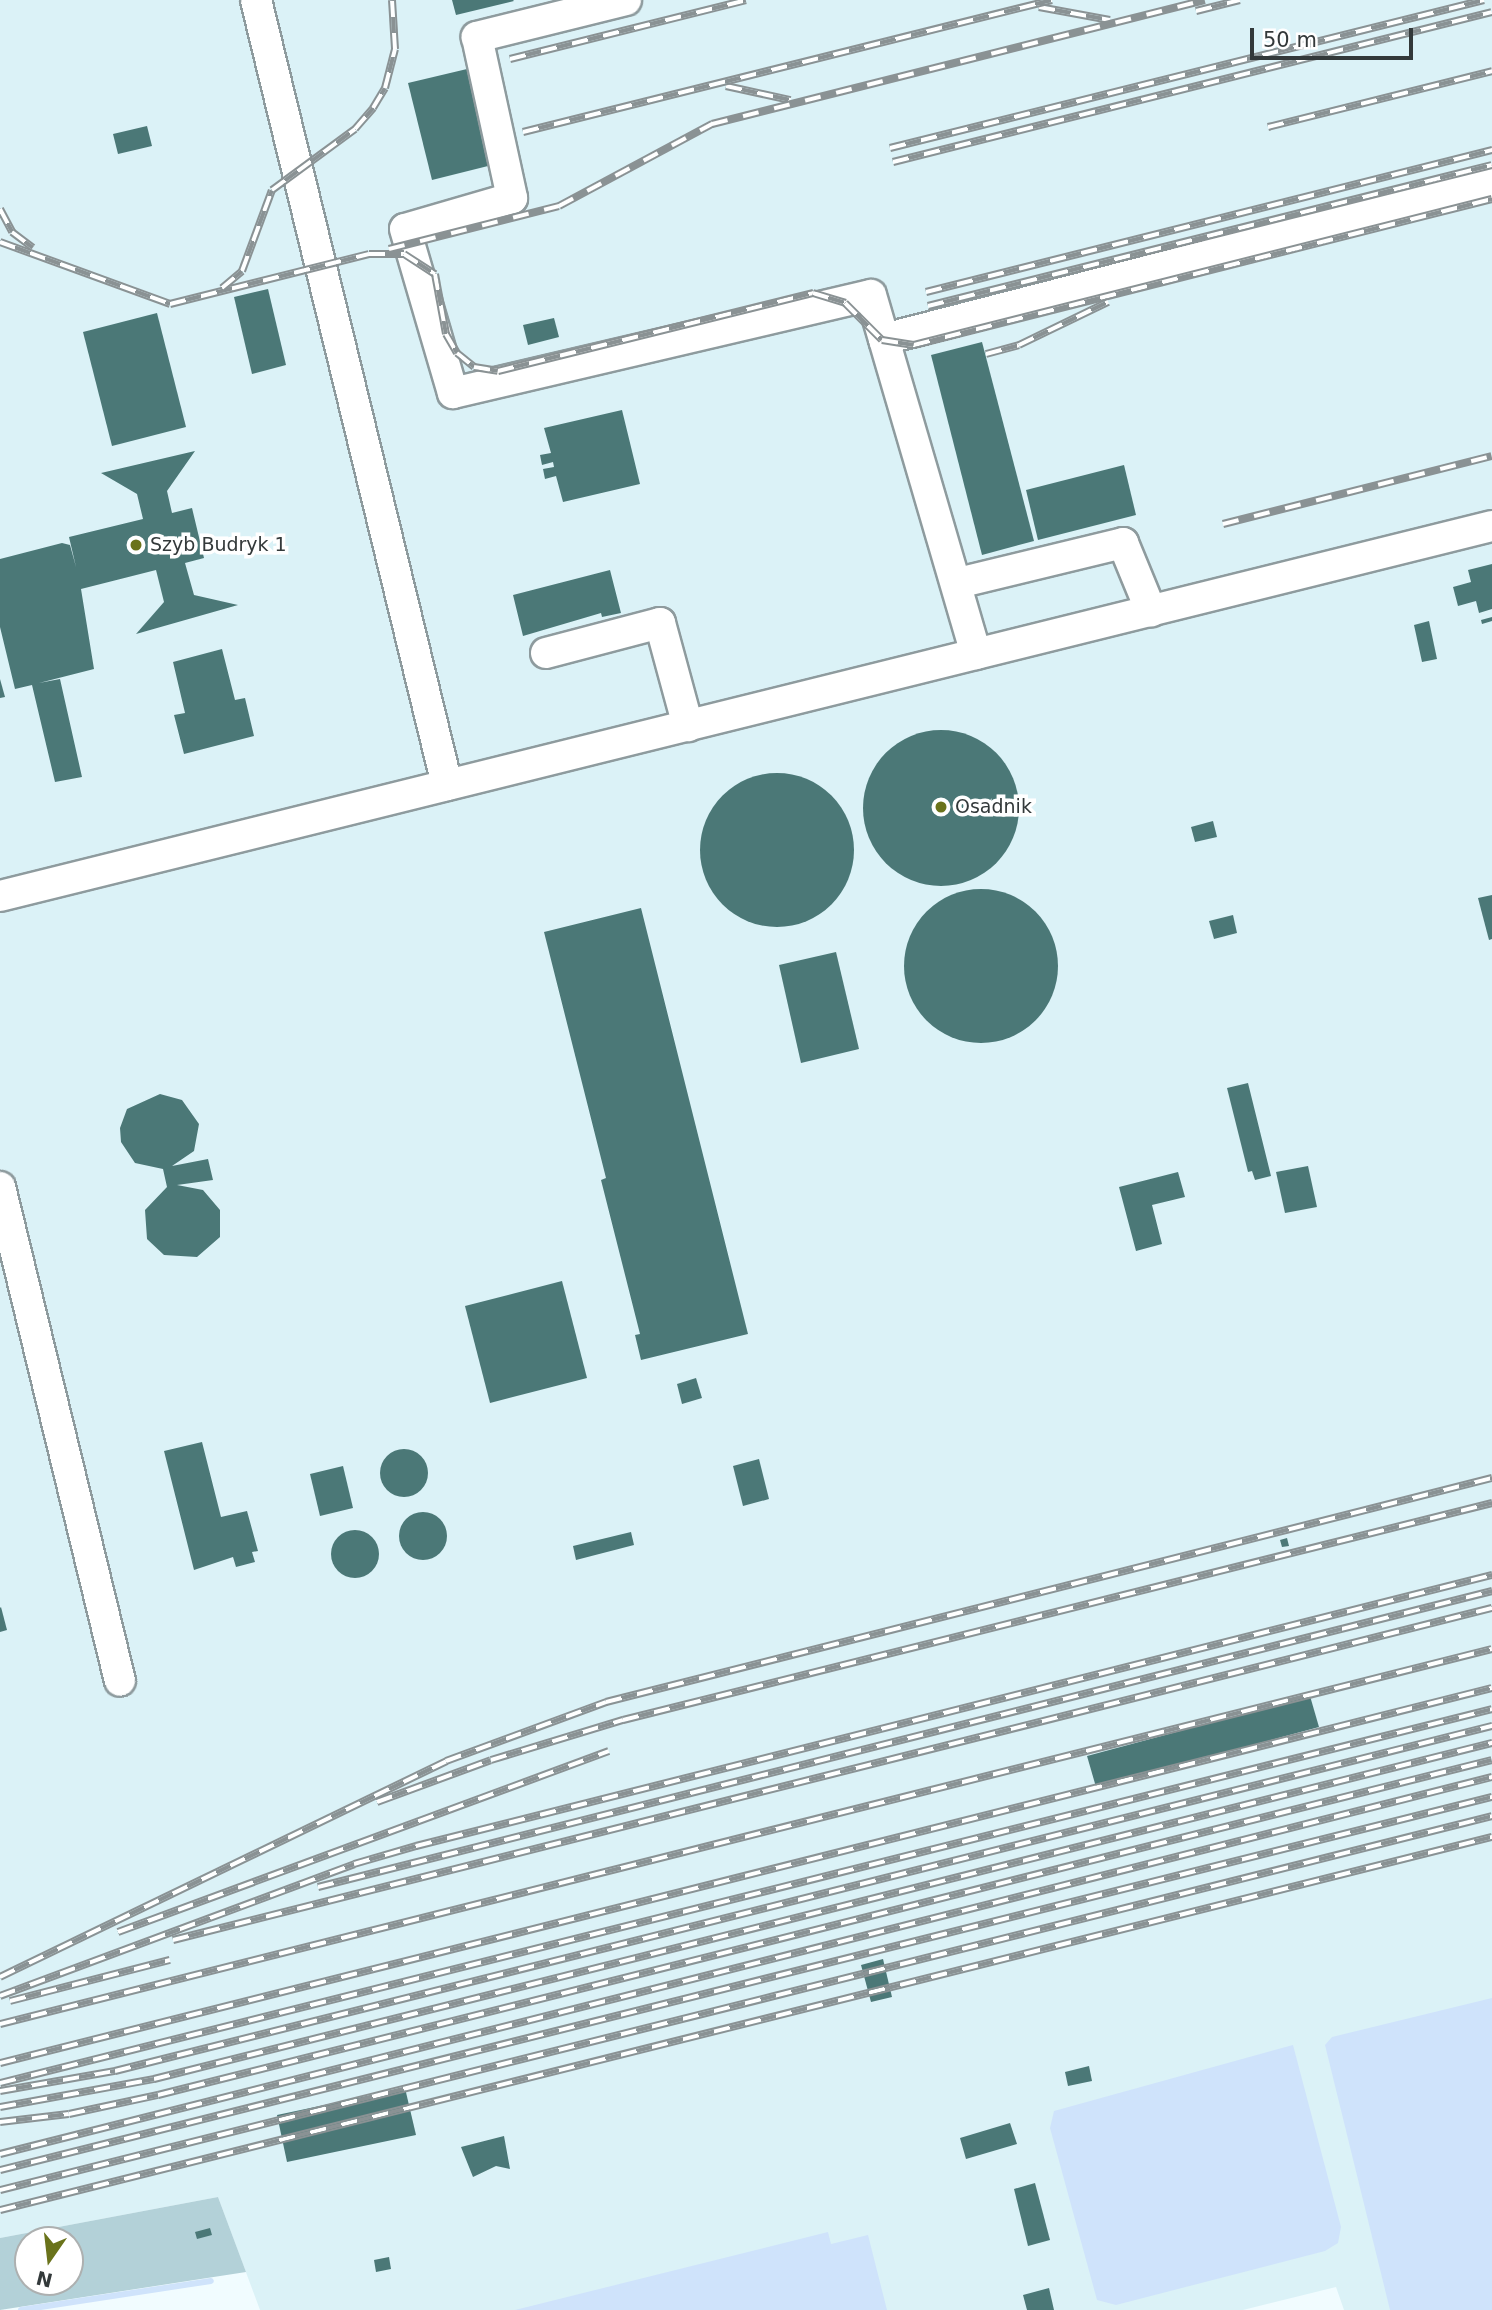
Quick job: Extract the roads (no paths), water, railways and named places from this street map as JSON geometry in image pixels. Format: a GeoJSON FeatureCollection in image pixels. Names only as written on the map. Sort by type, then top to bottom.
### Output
{"type":"FeatureCollection","features":[{"type":"Feature","properties":{"kind":"lane"},"geometry":{"type":"LineString","coordinates":[[256,0],[447,785]]}},
{"type":"Feature","properties":{"kind":"lane"},"geometry":{"type":"LineString","coordinates":[[626,0],[477,37],[512,198],[405,229],[453,393],[871,295],[958,583],[976,654]]}},
{"type":"Feature","properties":{"kind":"lane"},"geometry":{"type":"LineString","coordinates":[[884,339],[1492,182]]}},
{"type":"Feature","properties":{"kind":"lane"},"geometry":{"type":"LineString","coordinates":[[0,896],[1492,526]]}},
{"type":"Feature","properties":{"kind":"lane"},"geometry":{"type":"LineString","coordinates":[[958,583],[1123,543],[1151,611]]}},
{"type":"Feature","properties":{"kind":"lane"},"geometry":{"type":"LineString","coordinates":[[546,653],[660,623],[688,726]]}},
{"type":"Feature","properties":{"kind":"lane"},"geometry":{"type":"LineString","coordinates":[[0,1187],[120,1681]]}},
{"type":"Feature","properties":{"kind":"waterway"},"geometry":{"type":"LineString","coordinates":[[21,2310],[211,2281]]}},
{"type":"Feature","properties":{"kind":"railway"},"geometry":{"type":"LineString","coordinates":[[222,288],[242,271],[272,190],[355,129],[373,108],[385,88],[395,49],[392,0]]}},
{"type":"Feature","properties":{"kind":"railway"},"geometry":{"type":"LineString","coordinates":[[510,59],[746,0]]}},
{"type":"Feature","properties":{"kind":"railway"},"geometry":{"type":"LineString","coordinates":[[523,132],[1052,0]]}},
{"type":"Feature","properties":{"kind":"railway"},"geometry":{"type":"LineString","coordinates":[[389,249],[559,206],[712,124],[1205,0]]}},
{"type":"Feature","properties":{"kind":"railway"},"geometry":{"type":"LineString","coordinates":[[1196,11],[1240,0]]}},
{"type":"Feature","properties":{"kind":"railway"},"geometry":{"type":"LineString","coordinates":[[890,148],[1484,0]]}},
{"type":"Feature","properties":{"kind":"railway"},"geometry":{"type":"LineString","coordinates":[[1039,7],[1110,20]]}},
{"type":"Feature","properties":{"kind":"railway"},"geometry":{"type":"LineString","coordinates":[[893,162],[1492,12]]}},
{"type":"Feature","properties":{"kind":"railway"},"geometry":{"type":"LineString","coordinates":[[1268,127],[1492,71]]}},
{"type":"Feature","properties":{"kind":"railway"},"geometry":{"type":"LineString","coordinates":[[726,86],[790,100]]}},
{"type":"Feature","properties":{"kind":"railway"},"geometry":{"type":"LineString","coordinates":[[926,292],[1492,150]]}},
{"type":"Feature","properties":{"kind":"railway"},"geometry":{"type":"LineString","coordinates":[[928,306],[1492,165]]}},
{"type":"Feature","properties":{"kind":"railway"},"geometry":{"type":"LineString","coordinates":[[0,242],[170,304],[369,254],[404,254],[435,274],[446,334],[457,353],[474,367],[498,371],[813,293],[845,303],[882,340],[914,345],[1492,199]]}},
{"type":"Feature","properties":{"kind":"railway"},"geometry":{"type":"LineString","coordinates":[[0,209],[12,232],[33,248]]}},
{"type":"Feature","properties":{"kind":"railway"},"geometry":{"type":"LineString","coordinates":[[986,354],[1019,345],[1108,302]]}},
{"type":"Feature","properties":{"kind":"railway"},"geometry":{"type":"LineString","coordinates":[[1223,524],[1492,456]]}},
{"type":"Feature","properties":{"kind":"railway"},"geometry":{"type":"LineString","coordinates":[[0,1977],[446,1761],[606,1702],[1492,1478]]}},
{"type":"Feature","properties":{"kind":"railway"},"geometry":{"type":"LineString","coordinates":[[377,1802],[491,1760],[623,1720],[1492,1503]]}},
{"type":"Feature","properties":{"kind":"railway"},"geometry":{"type":"LineString","coordinates":[[0,1996],[354,1864],[416,1846],[1492,1575]]}},
{"type":"Feature","properties":{"kind":"railway"},"geometry":{"type":"LineString","coordinates":[[318,1887],[1492,1591]]}},
{"type":"Feature","properties":{"kind":"railway"},"geometry":{"type":"LineString","coordinates":[[173,1940],[1492,1608]]}},
{"type":"Feature","properties":{"kind":"railway"},"geometry":{"type":"LineString","coordinates":[[0,2024],[1492,1649]]}},
{"type":"Feature","properties":{"kind":"railway"},"geometry":{"type":"LineString","coordinates":[[0,2063],[1492,1688]]}},
{"type":"Feature","properties":{"kind":"railway"},"geometry":{"type":"LineString","coordinates":[[0,2083],[1492,1709]]}},
{"type":"Feature","properties":{"kind":"railway"},"geometry":{"type":"LineString","coordinates":[[0,2091],[115,2071],[1492,1726]]}},
{"type":"Feature","properties":{"kind":"railway"},"geometry":{"type":"LineString","coordinates":[[0,2107],[154,2079],[1492,1743]]}},
{"type":"Feature","properties":{"kind":"railway"},"geometry":{"type":"LineString","coordinates":[[118,1932],[609,1751]]}},
{"type":"Feature","properties":{"kind":"railway"},"geometry":{"type":"LineString","coordinates":[[0,2122],[69,2114],[158,2095],[1492,1760]]}},
{"type":"Feature","properties":{"kind":"railway"},"geometry":{"type":"LineString","coordinates":[[0,2154],[1492,1777]]}},
{"type":"Feature","properties":{"kind":"railway"},"geometry":{"type":"LineString","coordinates":[[0,2170],[1492,1797]]}},
{"type":"Feature","properties":{"kind":"railway"},"geometry":{"type":"LineString","coordinates":[[0,2190],[1492,1816]]}},
{"type":"Feature","properties":{"kind":"railway"},"geometry":{"type":"LineString","coordinates":[[0,2210],[1492,1837]]}},
{"type":"Feature","properties":{"kind":"railway"},"geometry":{"type":"LineString","coordinates":[[10,2001],[170,1960]]}},
{"type":"Feature","properties":{"kind":"place","name":"Szyb Budryk 1"},"geometry":{"type":"Point","coordinates":[136,545]}},
{"type":"Feature","properties":{"kind":"place","name":"Osadnik"},"geometry":{"type":"Point","coordinates":[941,807]}}]}
